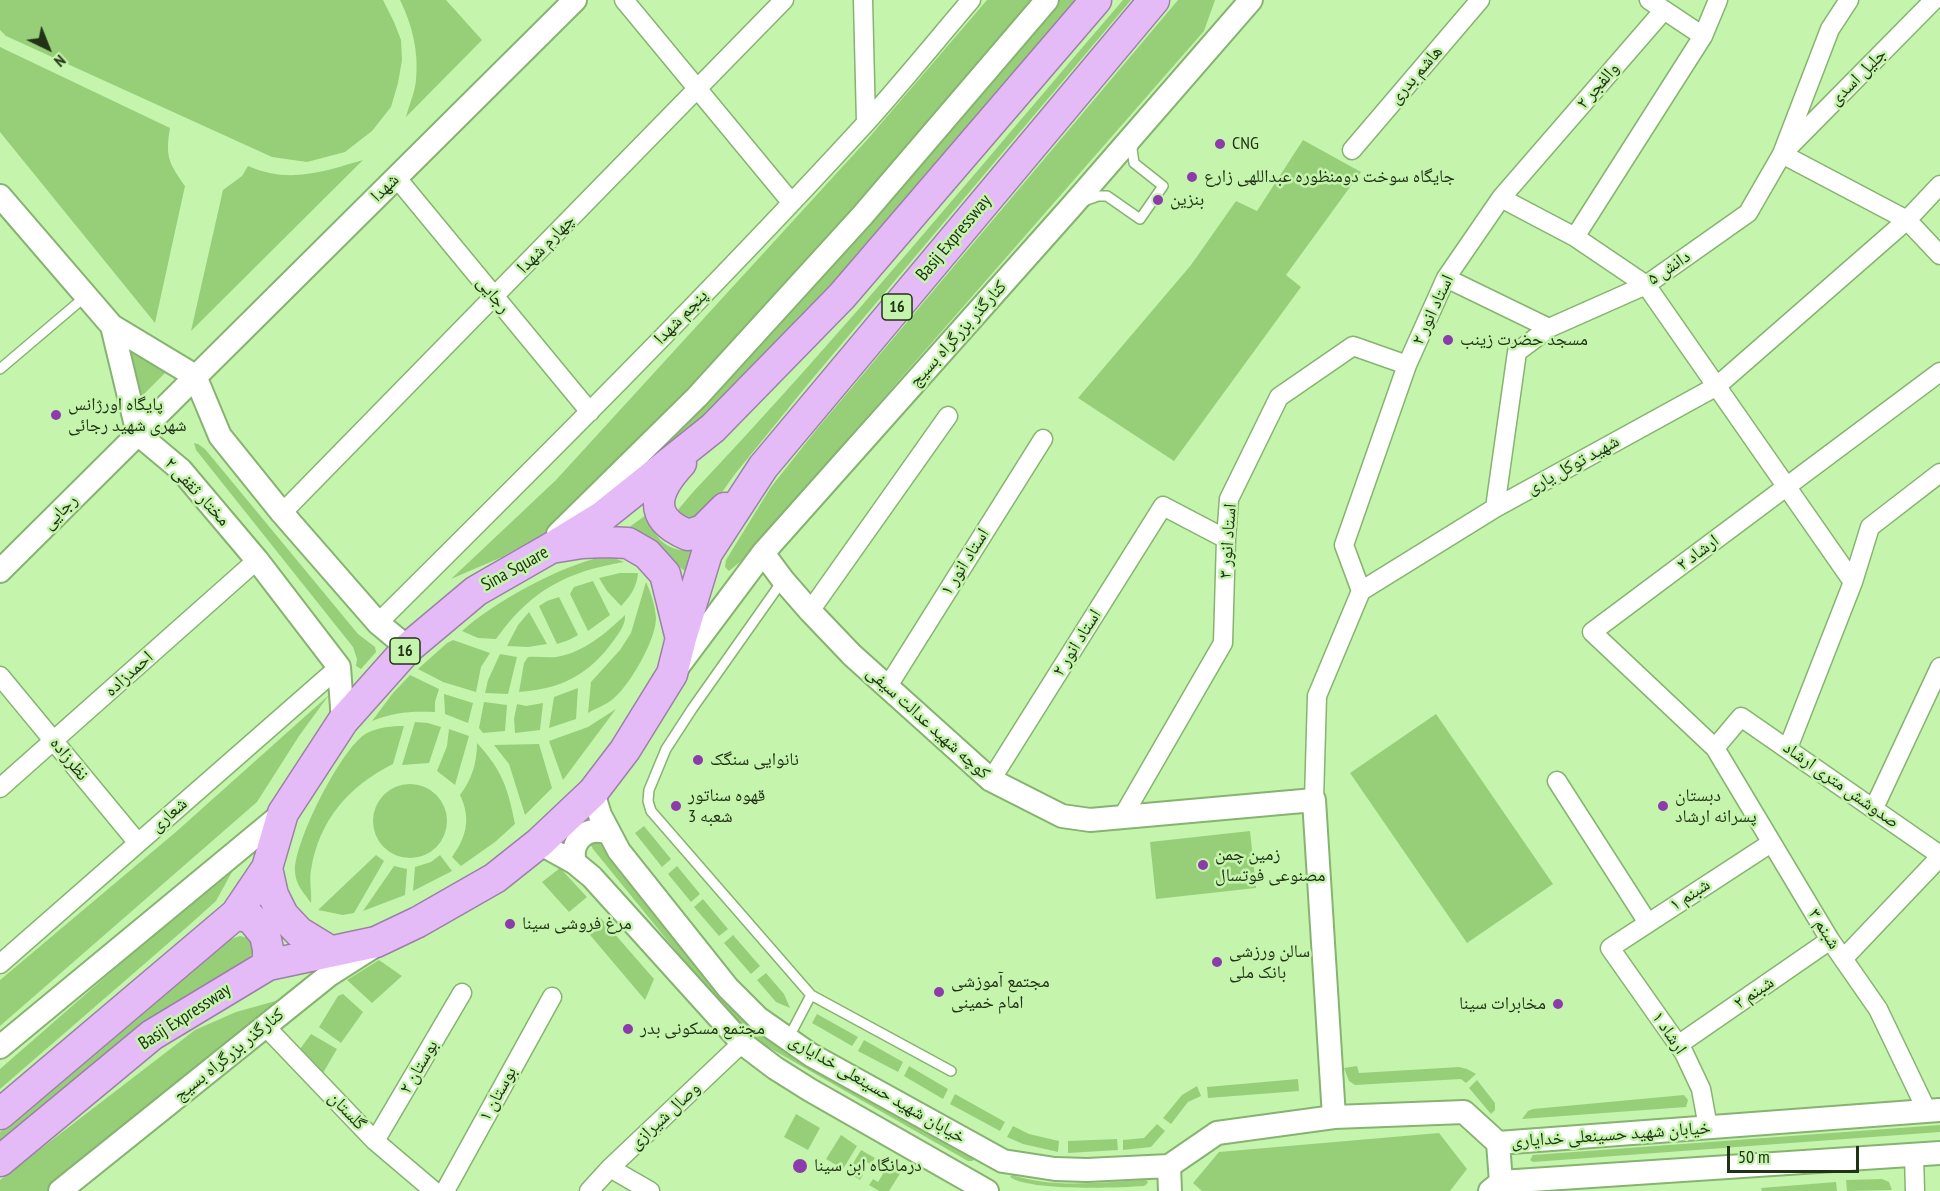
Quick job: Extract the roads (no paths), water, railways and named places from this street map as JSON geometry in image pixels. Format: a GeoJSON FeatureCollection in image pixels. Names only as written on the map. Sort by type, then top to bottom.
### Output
{"type":"FeatureCollection","features":[{"type":"Feature","properties":{"kind":"highway","name":"16"},"geometry":{"type":"LineString","coordinates":[[542,553],[603,516],[713,428],[842,296],[1096,0]]}},
{"type":"Feature","properties":{"kind":"highway","name":"Basij Expressway"},"geometry":{"type":"LineString","coordinates":[[681,638],[707,553],[763,467],[1154,0]]}},
{"type":"Feature","properties":{"kind":"highway"},"geometry":{"type":"LineString","coordinates":[[713,428],[677,467],[662,489],[658,503],[660,513],[666,523],[675,530],[688,535],[703,530],[763,467]]}},
{"type":"Feature","properties":{"kind":"highway","name":"Sina Square"},"geometry":{"type":"LineString","coordinates":[[606,542],[628,543],[647,554],[665,574],[681,638],[672,674],[625,750],[592,792],[539,843],[495,878],[404,929],[376,942],[354,948],[330,951],[299,932],[283,915],[273,895],[267,868],[283,813],[344,721],[408,648],[476,591],[542,553],[606,542]]}},
{"type":"Feature","properties":{"kind":"highway","name":"16"},"geometry":{"type":"LineString","coordinates":[[0,1114],[236,914],[267,868]]}},
{"type":"Feature","properties":{"kind":"highway"},"geometry":{"type":"LineString","coordinates":[[236,914],[251,918],[265,935],[268,965]]}},
{"type":"Feature","properties":{"kind":"highway","name":"Basij Expressway"},"geometry":{"type":"LineString","coordinates":[[0,1161],[152,1035],[268,965],[330,951]]}},
{"type":"Feature","properties":{"kind":"street","name":"شهدا"},"geometry":{"type":"LineString","coordinates":[[195,376],[575,0]]}},
{"type":"Feature","properties":{"kind":"street"},"geometry":{"type":"LineString","coordinates":[[624,0],[791,202]]}},
{"type":"Feature","properties":{"kind":"street","name":"چهارم شهدا"},"geometry":{"type":"LineString","coordinates":[[282,513],[784,0]]}},
{"type":"Feature","properties":{"kind":"street"},"geometry":{"type":"LineString","coordinates":[[863,0],[866,122]]}},
{"type":"Feature","properties":{"kind":"street","name":"پنجم شهدا"},"geometry":{"type":"LineString","coordinates":[[378,623],[590,412],[791,202],[866,122],[971,0]]}},
{"type":"Feature","properties":{"kind":"street"},"geometry":{"type":"LineString","coordinates":[[542,553],[698,397],[862,216],[1047,0]]}},
{"type":"Feature","properties":{"kind":"street"},"geometry":{"type":"LineString","coordinates":[[1221,35],[1232,0]]}},
{"type":"Feature","properties":{"kind":"street","name":"کنارگذر بزرگراه بسیج"},"geometry":{"type":"LineString","coordinates":[[672,674],[763,553],[1071,207],[1251,0]]}},
{"type":"Feature","properties":{"kind":"street","name":"هاشم بدری"},"geometry":{"type":"LineString","coordinates":[[1352,150],[1480,0]]}},
{"type":"Feature","properties":{"kind":"street"},"geometry":{"type":"LineString","coordinates":[[1575,237],[1703,36],[1718,0]]}},
{"type":"Feature","properties":{"kind":"street","name":"دانش ۵"},"geometry":{"type":"LineString","coordinates":[[1495,508],[1516,352],[1549,328],[1646,285],[1748,213],[1782,154],[1830,29],[1849,0]]}},
{"type":"Feature","properties":{"kind":"street","name":"جلیل اسدی"},"geometry":{"type":"LineString","coordinates":[[1782,154],[1934,0]]}},
{"type":"Feature","properties":{"kind":"street","name":"والفجر ۲"},"geometry":{"type":"LineString","coordinates":[[1501,198],[1656,5],[1703,36]]}},
{"type":"Feature","properties":{"kind":"street"},"geometry":{"type":"LineString","coordinates":[[1782,154],[1907,220],[1940,255]]}},
{"type":"Feature","properties":{"kind":"street","name":"رجایی"},"geometry":{"type":"LineString","coordinates":[[396,177],[590,412]]}},
{"type":"Feature","properties":{"kind":"street","name":"شهید توکل یاری"},"geometry":{"type":"LineString","coordinates":[[1361,591],[1495,508],[1717,386],[1907,220],[1940,185]]}},
{"type":"Feature","properties":{"kind":"street"},"geometry":{"type":"LineString","coordinates":[[0,196],[111,326],[195,376],[220,436],[282,513],[378,623],[408,648]]}},
{"type":"Feature","properties":{"kind":"street"},"geometry":{"type":"LineString","coordinates":[[1501,198],[1575,237],[1646,285],[1852,582]]}},
{"type":"Feature","properties":{"kind":"street","name":"استاد انور ۲"},"geometry":{"type":"LineString","coordinates":[[1361,591],[1344,545],[1407,365],[1446,278],[1501,198]]}},
{"type":"Feature","properties":{"kind":"street"},"geometry":{"type":"LineString","coordinates":[[1446,278],[1549,328]]}},
{"type":"Feature","properties":{"kind":"street"},"geometry":{"type":"LineString","coordinates":[[111,326],[138,434]]}},
{"type":"Feature","properties":{"kind":"street","name":"استاد انور ۳"},"geometry":{"type":"LineString","coordinates":[[1123,816],[1223,643],[1229,499],[1279,397],[1353,346],[1407,365]]}},
{"type":"Feature","properties":{"kind":"street","name":"ارشاد ۲"},"geometry":{"type":"LineString","coordinates":[[1715,748],[1592,632],[1940,372]]}},
{"type":"Feature","properties":{"kind":"street","name":"رجایی"},"geometry":{"type":"LineString","coordinates":[[0,571],[195,376]]}},
{"type":"Feature","properties":{"kind":"street"},"geometry":{"type":"LineString","coordinates":[[810,611],[948,416]]}},
{"type":"Feature","properties":{"kind":"street","name":"مختار ثقفی ۲"},"geometry":{"type":"LineString","coordinates":[[138,434],[181,470],[258,560],[339,667]]}},
{"type":"Feature","properties":{"kind":"street","name":"استاد انور ۱"},"geometry":{"type":"LineString","coordinates":[[888,686],[1043,439]]}},
{"type":"Feature","properties":{"kind":"street"},"geometry":{"type":"LineString","coordinates":[[1788,748],[1852,582],[1870,527],[1940,473]]}},
{"type":"Feature","properties":{"kind":"street","name":"استاد انور ۲"},"geometry":{"type":"LineString","coordinates":[[991,780],[1163,506],[1226,539]]}},
{"type":"Feature","properties":{"kind":"street","name":"کوچه شهید عدالت سیفی"},"geometry":{"type":"LineString","coordinates":[[763,553],[810,611],[852,655],[991,780],[1062,816],[1090,820],[1314,800]]}},
{"type":"Feature","properties":{"kind":"street","name":"احمدزاده"},"geometry":{"type":"LineString","coordinates":[[0,788],[258,560]]}},
{"type":"Feature","properties":{"kind":"street"},"geometry":{"type":"LineString","coordinates":[[1334,1117],[1314,800],[1317,696],[1361,591]]}},
{"type":"Feature","properties":{"kind":"street"},"geometry":{"type":"LineString","coordinates":[[339,667],[344,721]]}},
{"type":"Feature","properties":{"kind":"street","name":"شعاری"},"geometry":{"type":"LineString","coordinates":[[0,964],[339,667]]}},
{"type":"Feature","properties":{"kind":"street"},"geometry":{"type":"LineString","coordinates":[[1874,808],[1940,667]]}},
{"type":"Feature","properties":{"kind":"street","name":"نظرزاده"},"geometry":{"type":"LineString","coordinates":[[0,676],[138,843]]}},
{"type":"Feature","properties":{"kind":"street","name":"صدوشش متری ارشاد"},"geometry":{"type":"LineString","coordinates":[[1715,748],[1741,717],[1940,856]]}},
{"type":"Feature","properties":{"kind":"street","name":"شبنم ۳"},"geometry":{"type":"LineString","coordinates":[[1715,748],[1830,940],[1878,1009],[1934,1111]]}},
{"type":"Feature","properties":{"kind":"street"},"geometry":{"type":"LineString","coordinates":[[1557,781],[1647,923]]}},
{"type":"Feature","properties":{"kind":"street","name":"خیابان شهید حسینعلی خدایاری"},"geometry":{"type":"LineString","coordinates":[[592,792],[608,833],[639,878],[728,988],[758,1018],[811,1055],[1003,1161],[1055,1169],[1169,1167]]}},
{"type":"Feature","properties":{"kind":"street"},"geometry":{"type":"LineString","coordinates":[[0,1047],[283,813]]}},
{"type":"Feature","properties":{"kind":"street"},"geometry":{"type":"LineString","coordinates":[[575,863],[573,851],[582,836],[595,830],[608,833]]}},
{"type":"Feature","properties":{"kind":"street","name":"خیابان شهید حسینعلی خدایاری"},"geometry":{"type":"LineString","coordinates":[[539,843],[575,863],[592,877],[742,1043],[775,1068],[810,1090],[988,1191]]}},
{"type":"Feature","properties":{"kind":"street","name":"شبنم ۱"},"geometry":{"type":"LineString","coordinates":[[1610,948],[1771,843]]}},
{"type":"Feature","properties":{"kind":"street"},"geometry":{"type":"LineString","coordinates":[[1843,959],[1940,856]]}},
{"type":"Feature","properties":{"kind":"street","name":"کنارگذر بزرگراه بسیج"},"geometry":{"type":"LineString","coordinates":[[60,1191],[329,975],[404,929]]}},
{"type":"Feature","properties":{"kind":"street","name":"شبنم ۲"},"geometry":{"type":"LineString","coordinates":[[1678,1045],[1830,940]]}},
{"type":"Feature","properties":{"kind":"street","name":"ارشاد ۱"},"geometry":{"type":"LineString","coordinates":[[1610,948],[1684,1053],[1701,1089],[1708,1127]]}},
{"type":"Feature","properties":{"kind":"street","name":"بوستان ۲"},"geometry":{"type":"LineString","coordinates":[[375,1142],[462,993]]}},
{"type":"Feature","properties":{"kind":"street","name":"بوستان ۱"},"geometry":{"type":"LineString","coordinates":[[445,1191],[552,997]]}},
{"type":"Feature","properties":{"kind":"street","name":"گلستان"},"geometry":{"type":"LineString","coordinates":[[265,1026],[375,1142],[434,1191]]}},
{"type":"Feature","properties":{"kind":"street","name":"وصال شیرازی"},"geometry":{"type":"LineString","coordinates":[[589,1191],[610,1168],[742,1043]]}},
{"type":"Feature","properties":{"kind":"street","name":"خیابان شهید حسینعلی خدایاری"},"geometry":{"type":"LineString","coordinates":[[1498,1143],[1934,1111]]}},
{"type":"Feature","properties":{"kind":"street"},"geometry":{"type":"LineString","coordinates":[[1170,1191],[1169,1167],[1217,1133],[1334,1117],[1464,1112],[1498,1143],[1495,1186],[1940,1153]]}},
{"type":"Feature","properties":{"kind":"street"},"geometry":{"type":"LineString","coordinates":[[1914,1155],[1915,1191]]}},
{"type":"Feature","properties":{"kind":"street"},"geometry":{"type":"LineString","coordinates":[[988,1191],[1003,1161]]}},
{"type":"Feature","properties":{"kind":"street"},"geometry":{"type":"LineString","coordinates":[[610,1168],[650,1191]]}},
{"type":"Feature","properties":{"kind":"lane"},"geometry":{"type":"LineString","coordinates":[[1071,207],[1098,196],[1107,196],[1140,219],[1163,186],[1134,163],[1132,149],[1140,127]]}},
{"type":"Feature","properties":{"kind":"lane"},"geometry":{"type":"LineString","coordinates":[[0,369],[86,296]]}},
{"type":"Feature","properties":{"kind":"lane"},"geometry":{"type":"LineString","coordinates":[[783,580],[666,749],[649,790],[648,801],[651,811],[811,995],[951,1071]]}},
{"type":"Feature","properties":{"kind":"lane"},"geometry":{"type":"LineString","coordinates":[[788,1039],[811,995]]}},
{"type":"Feature","properties":{"kind":"place","name":"CNG"},"geometry":{"type":"Point","coordinates":[1220,144]}},
{"type":"Feature","properties":{"kind":"place","name":"جایگاه سوخت دومنظوره عبداللهی زارع"},"geometry":{"type":"Point","coordinates":[1192,177]}},
{"type":"Feature","properties":{"kind":"place","name":"بنزین"},"geometry":{"type":"Point","coordinates":[1158,200]}},
{"type":"Feature","properties":{"kind":"place","name":"مسجد حضرت زینب"},"geometry":{"type":"Point","coordinates":[1448,340]}},
{"type":"Feature","properties":{"kind":"place","name":"پایگاه اورژانس شهری شهید رجائی"},"geometry":{"type":"Point","coordinates":[56,415]}},
{"type":"Feature","properties":{"kind":"place","name":"نانوایی سنگک"},"geometry":{"type":"Point","coordinates":[698,760]}},
{"type":"Feature","properties":{"kind":"place","name":"قهوه سناتور شعبه 3"},"geometry":{"type":"Point","coordinates":[676,806]}},
{"type":"Feature","properties":{"kind":"place","name":"دبستان پسرانه ارشاد"},"geometry":{"type":"Point","coordinates":[1663,806]}},
{"type":"Feature","properties":{"kind":"place","name":"زمین چمن مصنوعی فوتسال"},"geometry":{"type":"Point","coordinates":[1203,865]}},
{"type":"Feature","properties":{"kind":"place","name":"مرغ فروشی سینا"},"geometry":{"type":"Point","coordinates":[510,924]}},
{"type":"Feature","properties":{"kind":"place","name":"سالن ورزشی بانک ملی"},"geometry":{"type":"Point","coordinates":[1217,962]}},
{"type":"Feature","properties":{"kind":"place","name":"مجتمع آموزشی امام خمینی"},"geometry":{"type":"Point","coordinates":[939,992]}},
{"type":"Feature","properties":{"kind":"place","name":"مخابرات سینا"},"geometry":{"type":"Point","coordinates":[1558,1004]}},
{"type":"Feature","properties":{"kind":"place","name":"مجتمع مسکونی بدر"},"geometry":{"type":"Point","coordinates":[628,1029]}},
{"type":"Feature","properties":{"kind":"place","name":"درمانگاه ابن سینا"},"geometry":{"type":"Point","coordinates":[800,1166]}}]}
